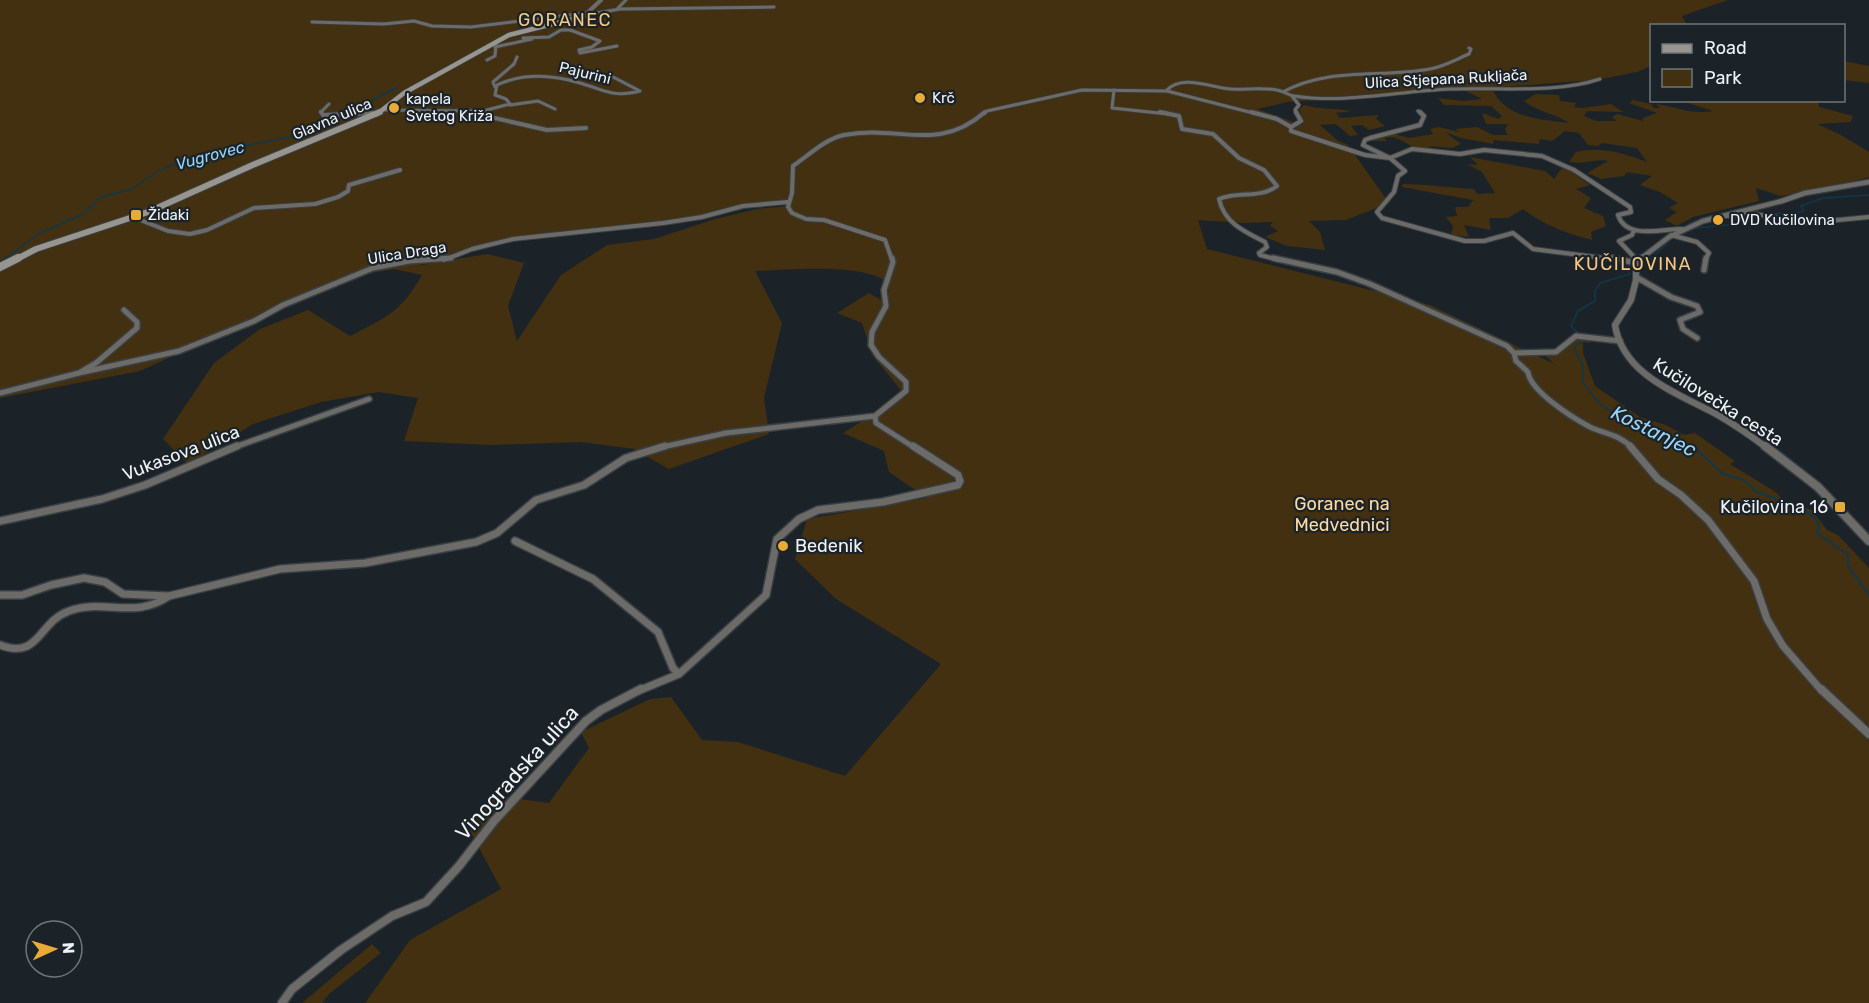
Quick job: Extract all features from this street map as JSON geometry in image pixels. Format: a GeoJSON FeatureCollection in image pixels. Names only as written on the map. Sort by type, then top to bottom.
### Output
{"type":"FeatureCollection","features":[{"type":"Feature","properties":{"kind":"main road","name":"Glavna ulica"},"geometry":{"type":"LineString","coordinates":[[0,267],[36,249],[169,203],[255,164],[383,111],[404,93],[500,40],[531,28],[585,15]]}},
{"type":"Feature","properties":{"kind":"street","name":"Glavna ulica"},"geometry":{"type":"LineString","coordinates":[[585,15],[601,0]]}},
{"type":"Feature","properties":{"kind":"street"},"geometry":{"type":"LineString","coordinates":[[617,9],[626,0]]}},
{"type":"Feature","properties":{"kind":"street"},"geometry":{"type":"LineString","coordinates":[[312,22],[381,24],[414,21],[432,26],[471,27],[585,15],[617,9],[774,7]]}},
{"type":"Feature","properties":{"kind":"street"},"geometry":{"type":"LineString","coordinates":[[495,47],[549,37],[561,30],[570,30],[600,41],[592,47],[580,50],[580,53],[617,46]]}},
{"type":"Feature","properties":{"kind":"street"},"geometry":{"type":"LineString","coordinates":[[510,44],[524,37],[537,38]]}},
{"type":"Feature","properties":{"kind":"street"},"geometry":{"type":"LineString","coordinates":[[488,60],[495,56],[495,47],[500,40]]}},
{"type":"Feature","properties":{"kind":"street","name":"Ulica Stjepana Rukljača"},"geometry":{"type":"LineString","coordinates":[[1284,92],[1297,84],[1322,78],[1439,67],[1469,54],[1471,49],[1469,48]]}},
{"type":"Feature","properties":{"kind":"street"},"geometry":{"type":"LineString","coordinates":[[510,105],[506,99],[495,95],[493,82],[514,64],[516,57]]}},
{"type":"Feature","properties":{"kind":"street","name":"Pajurini"},"geometry":{"type":"LineString","coordinates":[[495,87],[512,79],[549,76],[583,83],[593,90],[619,94],[640,91],[613,77]]}},
{"type":"Feature","properties":{"kind":"street","name":"Ulica Stjepana Rukljača"},"geometry":{"type":"LineString","coordinates":[[1167,91],[1165,90],[1170,86],[1202,83],[1238,90],[1284,92],[1292,96],[1325,98],[1448,89],[1579,86],[1600,79]]}},
{"type":"Feature","properties":{"kind":"street","name":"Ulica Stjepana Rukljača"},"geometry":{"type":"LineString","coordinates":[[788,202],[792,193],[791,173],[794,166],[839,136],[864,133],[939,136],[978,121],[987,111],[1082,90],[1167,91],[1258,113],[1277,119],[1291,127],[1291,131],[1300,135],[1365,154],[1390,158]]}},
{"type":"Feature","properties":{"kind":"street"},"geometry":{"type":"LineString","coordinates":[[1114,90],[1112,108],[1148,110],[1179,116],[1182,129],[1213,134],[1239,158],[1264,170],[1274,179],[1277,186],[1269,193],[1229,195],[1219,199],[1221,208],[1231,222],[1267,246],[1259,253],[1260,255],[1337,272],[1370,284],[1507,346],[1514,353],[1516,361],[1528,372],[1529,380],[1542,394],[1589,426],[1625,440],[1658,478],[1682,495],[1708,520],[1754,581],[1767,618],[1783,646],[1811,680],[1856,719],[1869,734]]}},
{"type":"Feature","properties":{"kind":"street"},"geometry":{"type":"LineString","coordinates":[[1291,127],[1301,121],[1295,110],[1299,105],[1292,96]]}},
{"type":"Feature","properties":{"kind":"street"},"geometry":{"type":"LineString","coordinates":[[329,104],[321,112],[323,115],[433,109],[491,111],[510,105],[538,101],[555,109]]}},
{"type":"Feature","properties":{"kind":"street","name":"Ulica Stjepana Rukljača"},"geometry":{"type":"LineString","coordinates":[[1390,158],[1363,143],[1370,138],[1420,125],[1424,116],[1418,111]]}},
{"type":"Feature","properties":{"kind":"street"},"geometry":{"type":"LineString","coordinates":[[468,112],[547,130],[586,128]]}},
{"type":"Feature","properties":{"kind":"street"},"geometry":{"type":"LineString","coordinates":[[1390,158],[1412,149],[1460,154],[1479,150],[1546,157],[1574,170],[1628,205],[1632,209],[1631,212],[1620,214],[1618,219],[1623,225],[1634,230],[1682,229]]}},
{"type":"Feature","properties":{"kind":"street"},"geometry":{"type":"LineString","coordinates":[[1390,158],[1405,171],[1398,176],[1393,194],[1377,212],[1382,218],[1458,240],[1484,241],[1513,233],[1533,249],[1637,262],[1671,235],[1702,219],[1804,194],[1844,190],[1869,182]]}},
{"type":"Feature","properties":{"kind":"street"},"geometry":{"type":"LineString","coordinates":[[134,217],[159,228],[193,234],[254,208],[320,203],[333,199],[348,191],[349,185],[399,170]]}},
{"type":"Feature","properties":{"kind":"street"},"geometry":{"type":"LineString","coordinates":[[0,645],[16,652],[26,649],[52,620],[69,610],[86,606],[146,607],[169,596],[280,569],[365,563],[408,553],[476,542],[497,533],[536,500],[584,485],[626,458],[653,449],[759,428],[875,416],[906,391],[906,382],[879,357],[870,339],[886,306],[885,283],[893,262],[888,245],[879,238],[825,220],[796,216],[789,210],[788,202]]}},
{"type":"Feature","properties":{"kind":"street","name":"Ulica Draga"},"geometry":{"type":"LineString","coordinates":[[0,393],[179,351],[254,321],[283,304],[373,268],[409,261],[443,260],[456,257],[472,249],[513,239],[663,223],[753,204],[788,202]]}},
{"type":"Feature","properties":{"kind":"street"},"geometry":{"type":"LineString","coordinates":[[1717,215],[1755,214],[1808,223],[1869,217]]}},
{"type":"Feature","properties":{"kind":"street"},"geometry":{"type":"LineString","coordinates":[[1514,353],[1556,352],[1573,337],[1620,341],[1615,322],[1627,308],[1636,277],[1637,262],[1619,241],[1632,235],[1634,230]]}},
{"type":"Feature","properties":{"kind":"street"},"geometry":{"type":"LineString","coordinates":[[1671,235],[1697,242],[1706,248],[1710,253],[1705,260],[1704,270]]}},
{"type":"Feature","properties":{"kind":"street"},"geometry":{"type":"LineString","coordinates":[[1636,277],[1671,297],[1697,306],[1700,312],[1680,320],[1680,326],[1688,334],[1697,338]]}},
{"type":"Feature","properties":{"kind":"street","name":"Ulica Draga"},"geometry":{"type":"LineString","coordinates":[[79,373],[96,363],[137,328],[137,322],[124,310]]}},
{"type":"Feature","properties":{"kind":"street","name":"Kučilovečka cesta"},"geometry":{"type":"LineString","coordinates":[[1620,341],[1634,365],[1644,375],[1724,420],[1798,470],[1826,494],[1869,542]]}},
{"type":"Feature","properties":{"kind":"street","name":"Vukasova ulica"},"geometry":{"type":"LineString","coordinates":[[0,521],[81,504],[145,486],[207,457],[369,399]]}},
{"type":"Feature","properties":{"kind":"street"},"geometry":{"type":"LineString","coordinates":[[516,541],[593,579],[602,586],[657,632],[673,668],[679,674],[766,594],[773,547],[777,539],[799,519],[818,510],[883,502],[958,485],[960,481],[958,475],[876,423],[875,416]]}},
{"type":"Feature","properties":{"kind":"street"},"geometry":{"type":"LineString","coordinates":[[0,595],[21,595],[51,585],[84,578],[105,582],[123,594],[169,596]]}},
{"type":"Feature","properties":{"kind":"street","name":"Vinogradska ulica"},"geometry":{"type":"LineString","coordinates":[[282,1003],[292,989],[341,950],[392,916],[426,902],[459,866],[494,821],[586,721],[601,710],[645,687],[679,674]]}},
{"type":"Feature","properties":{"kind":"green space","name":"Goranec na Medvednici"},"geometry":{"type":"Polygon","coordinates":[[[0,0],[1728,0],[1682,16],[1686,24],[1650,24],[1650,66],[1637,72],[1596,80],[1288,102],[1257,109],[1302,125],[1304,122],[1299,109],[1304,105],[1352,111],[1336,113],[1340,118],[1379,115],[1376,119],[1385,126],[1369,130],[1362,125],[1351,126],[1358,135],[1350,136],[1336,124],[1320,125],[1337,140],[1348,145],[1389,203],[1346,220],[1309,221],[1320,232],[1325,250],[1287,246],[1265,237],[1278,231],[1270,226],[1273,222],[1198,220],[1207,249],[1430,305],[1554,364],[1545,355],[1558,351],[1575,340],[1589,338],[1590,343],[1583,342],[1583,353],[1595,386],[1640,417],[1666,425],[1684,435],[1695,433],[1735,461],[1730,464],[1774,491],[1786,502],[1812,510],[1827,530],[1838,535],[1869,568],[1869,1003],[365,1003],[410,940],[501,889],[467,825],[496,796],[549,803],[589,748],[581,732],[650,699],[671,697],[702,740],[738,742],[845,776],[941,664],[836,599],[795,559],[807,519],[927,498],[889,472],[884,451],[843,433],[905,395],[873,356],[862,323],[837,313],[869,293],[888,304],[889,284],[878,277],[846,270],[755,271],[782,323],[764,398],[769,434],[669,469],[634,449],[581,442],[491,445],[404,441],[418,398],[379,392],[321,402],[253,424],[188,464],[163,439],[214,363],[260,329],[308,310],[350,336],[392,312],[407,298],[422,275],[394,269],[357,275],[264,314],[140,371],[0,398],[0,0]],[[790,201],[652,225],[510,241],[416,266],[487,254],[524,263],[508,306],[517,341],[561,275],[607,245],[654,239],[715,219],[757,209],[789,206],[790,201]]]}},
{"type":"Feature","properties":{"kind":"green space"},"geometry":{"type":"Polygon","coordinates":[[[1845,61],[1869,66],[1869,83],[1845,80],[1845,61]]]}},
{"type":"Feature","properties":{"kind":"green space"},"geometry":{"type":"Polygon","coordinates":[[[1464,90],[1493,90],[1506,107],[1515,112],[1537,119],[1569,123],[1524,101],[1536,94],[1559,95],[1560,101],[1576,103],[1574,107],[1611,104],[1623,112],[1587,111],[1584,116],[1596,121],[1617,121],[1612,117],[1617,114],[1643,121],[1643,118],[1657,113],[1629,103],[1633,100],[1651,104],[1654,108],[1660,108],[1656,104],[1698,112],[1713,111],[1685,102],[1818,102],[1819,107],[1853,116],[1851,122],[1817,124],[1869,152],[1869,177],[1830,188],[1781,196],[1756,188],[1759,201],[1693,217],[1677,226],[1665,220],[1677,212],[1669,208],[1678,203],[1660,192],[1640,185],[1652,176],[1627,172],[1624,176],[1601,179],[1587,173],[1608,161],[1569,162],[1576,152],[1603,150],[1621,153],[1647,162],[1637,148],[1602,143],[1598,146],[1588,145],[1579,133],[1565,131],[1552,141],[1540,139],[1539,144],[1494,140],[1493,144],[1461,138],[1445,132],[1461,144],[1452,148],[1429,146],[1433,149],[1427,149],[1413,147],[1394,137],[1384,138],[1387,141],[1369,141],[1394,134],[1409,138],[1433,134],[1430,129],[1439,127],[1458,132],[1456,129],[1477,127],[1493,135],[1508,135],[1505,129],[1508,124],[1486,124],[1482,113],[1499,119],[1502,116],[1491,106],[1444,105],[1438,98],[1463,101],[1482,99],[1464,90]]]}},
{"type":"Feature","properties":{"kind":"green space"},"geometry":{"type":"Polygon","coordinates":[[[1470,157],[1545,171],[1554,179],[1562,168],[1569,170],[1590,185],[1576,189],[1591,198],[1584,208],[1603,216],[1606,226],[1591,232],[1592,240],[1556,228],[1523,209],[1508,218],[1489,218],[1491,230],[1464,225],[1469,237],[1451,235],[1453,226],[1446,217],[1457,216],[1455,207],[1468,207],[1473,200],[1402,187],[1403,184],[1421,185],[1474,189],[1477,194],[1495,193],[1482,172],[1467,164],[1478,165],[1470,157]]]}},
{"type":"Feature","properties":{"kind":"green space"},"geometry":{"type":"Polygon","coordinates":[[[372,944],[381,953],[329,994],[322,1003],[302,1003],[372,944]]]}},
{"type":"Feature","properties":{"kind":"waterway"},"geometry":{"type":"LineString","coordinates":[[517,28],[549,23]]}},
{"type":"Feature","properties":{"kind":"waterway","name":"Vugrovec"},"geometry":{"type":"LineString","coordinates":[[356,112],[361,106],[398,87]]}},
{"type":"Feature","properties":{"kind":"waterway","name":"Vugrovec"},"geometry":{"type":"LineString","coordinates":[[0,262],[40,233],[83,214],[101,197],[132,189],[160,170],[184,160],[201,158],[208,153],[294,136],[351,115]]}},
{"type":"Feature","properties":{"kind":"waterway","name":"Kostanjec"},"geometry":{"type":"LineString","coordinates":[[1764,214],[1801,212],[1804,211],[1801,206],[1823,198],[1869,195]]}},
{"type":"Feature","properties":{"kind":"waterway","name":"Kostanjec"},"geometry":{"type":"LineString","coordinates":[[1678,235],[1696,228],[1740,224],[1733,217]]}},
{"type":"Feature","properties":{"kind":"waterway","name":"Kostanjec"},"geometry":{"type":"LineString","coordinates":[[1640,265],[1653,257],[1672,238]]}},
{"type":"Feature","properties":{"kind":"waterway","name":"Kostanjec"},"geometry":{"type":"LineString","coordinates":[[1579,334],[1571,326],[1578,311],[1595,301],[1595,291],[1600,283],[1630,274],[1628,267]]}},
{"type":"Feature","properties":{"kind":"waterway","name":"Kostanjec"},"geometry":{"type":"LineString","coordinates":[[1583,337],[1585,341],[1578,344],[1574,350],[1583,365],[1583,383],[1601,405],[1617,415],[1636,421],[1678,446],[1695,448]]}},
{"type":"Feature","properties":{"kind":"waterway","name":"Kostanjec"},"geometry":{"type":"LineString","coordinates":[[1685,446],[1694,447],[1723,474],[1744,480],[1757,492],[1802,508],[1816,519],[1819,526],[1817,533],[1848,555],[1848,566],[1869,595]]}},
{"type":"Feature","properties":{"kind":"place","name":"Krč"},"geometry":{"type":"Point","coordinates":[920,98]}},
{"type":"Feature","properties":{"kind":"place","name":"kapela Svetog Križa"},"geometry":{"type":"Point","coordinates":[394,108]}},
{"type":"Feature","properties":{"kind":"place","name":"Židaki"},"geometry":{"type":"Point","coordinates":[136,215]}},
{"type":"Feature","properties":{"kind":"place","name":"DVD Kučilovina"},"geometry":{"type":"Point","coordinates":[1718,220]}},
{"type":"Feature","properties":{"kind":"place","name":"Kučilovina 16"},"geometry":{"type":"Point","coordinates":[1840,507]}},
{"type":"Feature","properties":{"kind":"place","name":"Bedenik"},"geometry":{"type":"Point","coordinates":[783,546]}},
{"type":"Feature","properties":{"kind":"district","name":"GORANEC"},"geometry":{"type":"Point","coordinates":[565,20]}},
{"type":"Feature","properties":{"kind":"district","name":"KUČILOVINA"},"geometry":{"type":"Point","coordinates":[1633,264]}}]}
